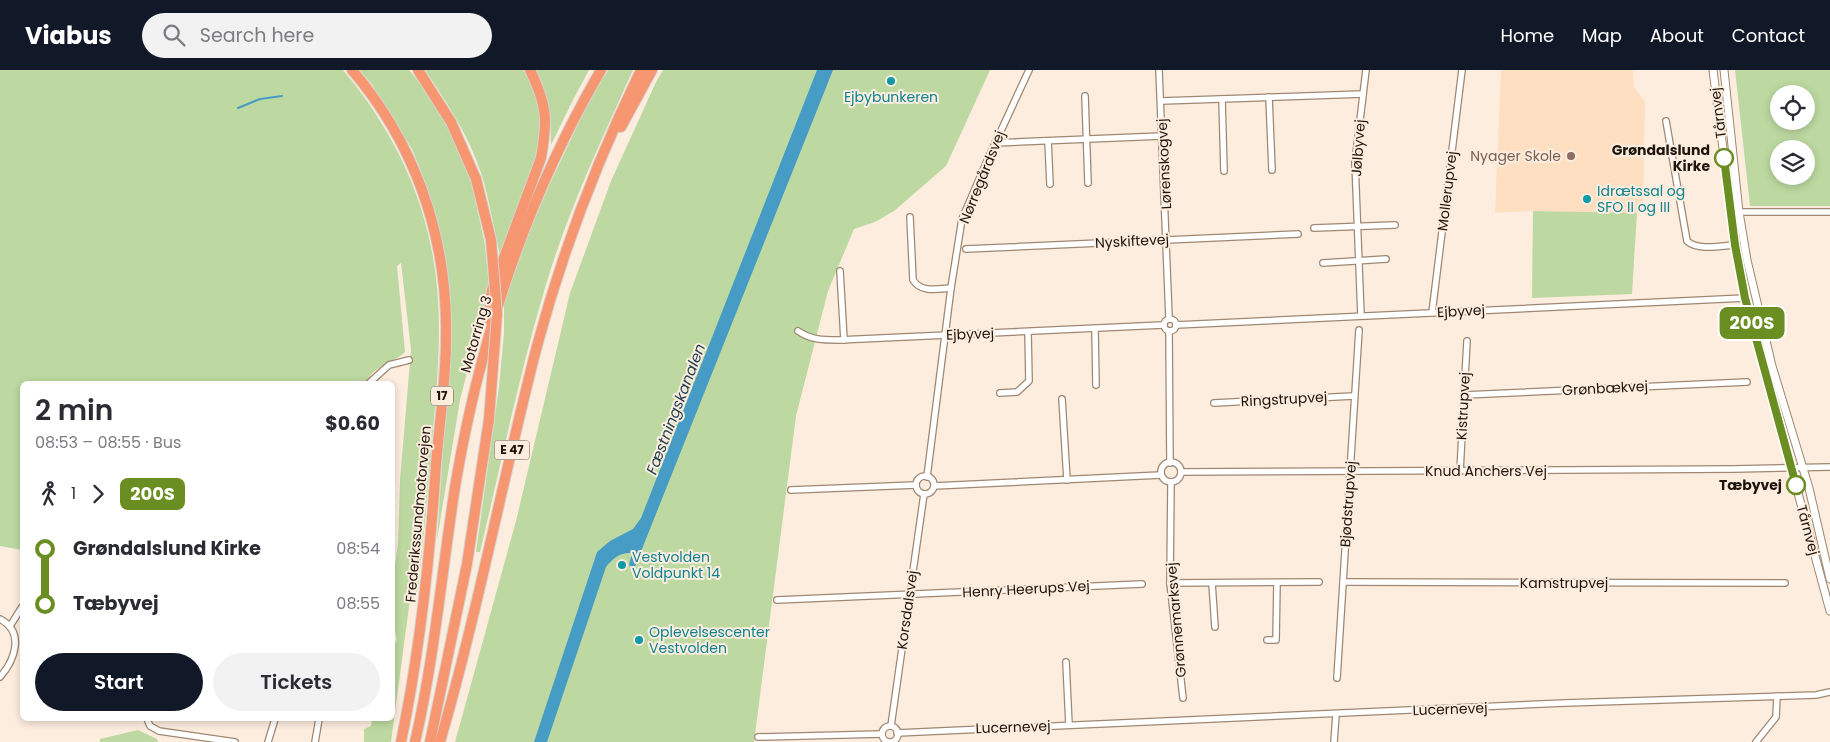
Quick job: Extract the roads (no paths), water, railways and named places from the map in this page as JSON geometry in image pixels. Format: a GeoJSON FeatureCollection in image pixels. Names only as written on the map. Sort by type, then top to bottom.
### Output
{"type":"FeatureCollection","features":[{"type":"Feature","properties":{"kind":"highway","name":"Frederikssundmotorvejen"},"geometry":{"type":"LineString","coordinates":[[352,70],[388,118],[421,184],[433,220],[444,297],[446,325],[444,369],[430,553],[417,661],[402,742]]}},
{"type":"Feature","properties":{"kind":"highway"},"geometry":{"type":"LineString","coordinates":[[418,70],[451,122],[476,179],[491,240],[497,314],[489,419],[467,564],[430,742]]}},
{"type":"Feature","properties":{"kind":"highway"},"geometry":{"type":"LineString","coordinates":[[480,364],[492,290],[541,158],[545,137],[546,113],[539,89],[530,70]]}},
{"type":"Feature","properties":{"kind":"highway","name":"Motorring 3"},"geometry":{"type":"LineString","coordinates":[[415,742],[429,669],[456,482],[480,364],[501,295],[537,198],[581,103],[601,70]]}},
{"type":"Feature","properties":{"kind":"highway","name":"E 47"},"geometry":{"type":"LineString","coordinates":[[440,742],[538,344],[560,269],[600,162],[641,70]]}},
{"type":"Feature","properties":{"kind":"highway"},"geometry":{"type":"LineString","coordinates":[[600,162],[634,106],[652,70]]}},
{"type":"Feature","properties":{"kind":"street","name":"Nørregårdsvej"},"geometry":{"type":"LineString","coordinates":[[945,335],[962,219],[1029,70]]}},
{"type":"Feature","properties":{"kind":"street","name":"Lørenskogvej"},"geometry":{"type":"LineString","coordinates":[[1159,70],[1169,318]]}},
{"type":"Feature","properties":{"kind":"street","name":"Jølbyvej"},"geometry":{"type":"LineString","coordinates":[[1361,316],[1355,162],[1366,70]]}},
{"type":"Feature","properties":{"kind":"street","name":"Mollerupvej"},"geometry":{"type":"LineString","coordinates":[[1432,313],[1462,70]]}},
{"type":"Feature","properties":{"kind":"street","name":"Tårnvej"},"geometry":{"type":"LineString","coordinates":[[1713,70],[1735,245],[1745,298],[1830,611]]}},
{"type":"Feature","properties":{"kind":"street","name":"Tårnvej"},"geometry":{"type":"LineString","coordinates":[[1724,70],[1747,260],[1763,330],[1803,467],[1830,579]]}},
{"type":"Feature","properties":{"kind":"street"},"geometry":{"type":"LineString","coordinates":[[1161,101],[1363,94]]}},
{"type":"Feature","properties":{"kind":"street"},"geometry":{"type":"LineString","coordinates":[[1085,96],[1088,183]]}},
{"type":"Feature","properties":{"kind":"street"},"geometry":{"type":"LineString","coordinates":[[1269,98],[1272,170]]}},
{"type":"Feature","properties":{"kind":"street"},"geometry":{"type":"LineString","coordinates":[[1222,99],[1224,171]]}},
{"type":"Feature","properties":{"kind":"street"},"geometry":{"type":"LineString","coordinates":[[1666,121],[1687,241],[1692,245],[1700,247],[1735,245]]}},
{"type":"Feature","properties":{"kind":"street"},"geometry":{"type":"LineString","coordinates":[[995,143],[1162,136]]}},
{"type":"Feature","properties":{"kind":"street"},"geometry":{"type":"LineString","coordinates":[[1048,141],[1050,184]]}},
{"type":"Feature","properties":{"kind":"street"},"geometry":{"type":"LineString","coordinates":[[1740,212],[1830,212]]}},
{"type":"Feature","properties":{"kind":"street"},"geometry":{"type":"LineString","coordinates":[[910,217],[913,280],[916,286],[924,289],[951,288]]}},
{"type":"Feature","properties":{"kind":"street"},"geometry":{"type":"LineString","coordinates":[[1314,228],[1394,225]]}},
{"type":"Feature","properties":{"kind":"street","name":"Nyskiftevej"},"geometry":{"type":"LineString","coordinates":[[966,248],[1298,234]]}},
{"type":"Feature","properties":{"kind":"street"},"geometry":{"type":"LineString","coordinates":[[1323,264],[1386,259]]}},
{"type":"Feature","properties":{"kind":"street"},"geometry":{"type":"LineString","coordinates":[[840,271],[844,340]]}},
{"type":"Feature","properties":{"kind":"street","name":"Ejbyvej"},"geometry":{"type":"LineString","coordinates":[[1176,325],[1745,298]]}},
{"type":"Feature","properties":{"kind":"street"},"geometry":{"type":"LineString","coordinates":[[1169,318],[1175,321],[1176,325],[1173,330],[1169,331],[1163,325],[1164,321],[1169,318]]}},
{"type":"Feature","properties":{"kind":"street","name":"Ejbyvej"},"geometry":{"type":"LineString","coordinates":[[798,331],[819,340],[844,340],[1163,325]]}},
{"type":"Feature","properties":{"kind":"street"},"geometry":{"type":"LineString","coordinates":[[1095,329],[1096,385]]}},
{"type":"Feature","properties":{"kind":"street","name":"Bjødstrupvej"},"geometry":{"type":"LineString","coordinates":[[1337,678],[1359,330]]}},
{"type":"Feature","properties":{"kind":"street"},"geometry":{"type":"LineString","coordinates":[[1169,331],[1170,462]]}},
{"type":"Feature","properties":{"kind":"street"},"geometry":{"type":"LineString","coordinates":[[1000,394],[1018,392],[1029,381],[1028,332]]}},
{"type":"Feature","properties":{"kind":"street"},"geometry":{"type":"LineString","coordinates":[[927,477],[945,335]]}},
{"type":"Feature","properties":{"kind":"street","name":"Kistrupvej"},"geometry":{"type":"LineString","coordinates":[[1460,470],[1467,341]]}},
{"type":"Feature","properties":{"kind":"street"},"geometry":{"type":"LineString","coordinates":[[371,381],[389,364],[410,360]]}},
{"type":"Feature","properties":{"kind":"street","name":"Grønbækvej"},"geometry":{"type":"LineString","coordinates":[[1464,395],[1747,382]]}},
{"type":"Feature","properties":{"kind":"street","name":"Ringstrupvej"},"geometry":{"type":"LineString","coordinates":[[1214,402],[1354,396]]}},
{"type":"Feature","properties":{"kind":"street"},"geometry":{"type":"LineString","coordinates":[[1062,399],[1067,480]]}},
{"type":"Feature","properties":{"kind":"street"},"geometry":{"type":"LineString","coordinates":[[1170,462],[1178,465],[1181,472],[1178,479],[1171,482],[1165,480],[1161,475],[1164,465],[1170,462]]}},
{"type":"Feature","properties":{"kind":"street"},"geometry":{"type":"LineString","coordinates":[[1790,468],[1830,467]]}},
{"type":"Feature","properties":{"kind":"street","name":"Knud Anchers Vej"},"geometry":{"type":"LineString","coordinates":[[1181,472],[1790,468]]}},
{"type":"Feature","properties":{"kind":"street"},"geometry":{"type":"LineString","coordinates":[[934,486],[1161,475]]}},
{"type":"Feature","properties":{"kind":"street"},"geometry":{"type":"LineString","coordinates":[[927,477],[932,480],[934,486],[931,492],[924,494],[918,491],[916,485],[921,478],[927,477]]}},
{"type":"Feature","properties":{"kind":"street","name":"Grønnemarksvej"},"geometry":{"type":"LineString","coordinates":[[1171,482],[1170,583],[1183,698]]}},
{"type":"Feature","properties":{"kind":"street"},"geometry":{"type":"LineString","coordinates":[[792,490],[916,485]]}},
{"type":"Feature","properties":{"kind":"street","name":"Korsdalsvej"},"geometry":{"type":"LineString","coordinates":[[891,726],[924,494]]}},
{"type":"Feature","properties":{"kind":"street"},"geometry":{"type":"LineString","coordinates":[[1170,583],[1319,582]]}},
{"type":"Feature","properties":{"kind":"street","name":"Kamstrupvej"},"geometry":{"type":"LineString","coordinates":[[1343,582],[1785,583]]}},
{"type":"Feature","properties":{"kind":"street"},"geometry":{"type":"LineString","coordinates":[[1212,583],[1215,627]]}},
{"type":"Feature","properties":{"kind":"street"},"geometry":{"type":"LineString","coordinates":[[1267,640],[1276,640],[1278,583]]}},
{"type":"Feature","properties":{"kind":"street","name":"Henry Heerups Vej"},"geometry":{"type":"LineString","coordinates":[[777,600],[1142,584]]}},
{"type":"Feature","properties":{"kind":"street"},"geometry":{"type":"LineString","coordinates":[[10,626],[20,610]]}},
{"type":"Feature","properties":{"kind":"street"},"geometry":{"type":"LineString","coordinates":[[0,618],[10,626],[15,637],[16,648],[14,657],[0,677]]}},
{"type":"Feature","properties":{"kind":"street","name":"Lucernevej"},"geometry":{"type":"LineString","coordinates":[[1066,662],[1069,725]]}},
{"type":"Feature","properties":{"kind":"street","name":"Lucernevej"},"geometry":{"type":"LineString","coordinates":[[897,733],[1565,703],[1777,696],[1830,692]]}},
{"type":"Feature","properties":{"kind":"street"},"geometry":{"type":"LineString","coordinates":[[1756,742],[1776,717],[1777,696]]}},
{"type":"Feature","properties":{"kind":"street"},"geometry":{"type":"LineString","coordinates":[[1334,742],[1336,714]]}},
{"type":"Feature","properties":{"kind":"street"},"geometry":{"type":"LineString","coordinates":[[148,721],[150,726],[159,731],[235,742]]}},
{"type":"Feature","properties":{"kind":"street"},"geometry":{"type":"LineString","coordinates":[[268,742],[274,721]]}},
{"type":"Feature","properties":{"kind":"street"},"geometry":{"type":"LineString","coordinates":[[314,742],[319,721]]}},
{"type":"Feature","properties":{"kind":"street"},"geometry":{"type":"LineString","coordinates":[[891,726],[897,733],[894,740],[889,742],[884,739],[882,734],[884,729],[891,726]]}},
{"type":"Feature","properties":{"kind":"street"},"geometry":{"type":"LineString","coordinates":[[758,737],[882,734]]}},
{"type":"Feature","properties":{"kind":"water"},"geometry":{"type":"Polygon","coordinates":[[[817,70],[833,70],[634,569],[629,565],[632,553],[624,553],[617,556],[606,567],[547,742],[534,742],[597,552],[610,541],[633,529],[641,518],[817,70]]]}},
{"type":"Feature","properties":{"kind":"waterway"},"geometry":{"type":"LineString","coordinates":[[238,108],[260,99],[282,96]]}},
{"type":"Feature","properties":{"kind":"place","name":"Ejbybunkeren"},"geometry":{"type":"Point","coordinates":[891,81]}},
{"type":"Feature","properties":{"kind":"place","name":"Nyager Skole"},"geometry":{"type":"Point","coordinates":[1571,156]}},
{"type":"Feature","properties":{"kind":"place","name":"Grøndalslund Kirke"},"geometry":{"type":"Point","coordinates":[1724,158]}},
{"type":"Feature","properties":{"kind":"place","name":"Idrætssal og SFO II og III"},"geometry":{"type":"Point","coordinates":[1587,199]}},
{"type":"Feature","properties":{"kind":"place","name":"Tæbyvej"},"geometry":{"type":"Point","coordinates":[1796,485]}},
{"type":"Feature","properties":{"kind":"place","name":"Vestvolden Voldpunkt 14"},"geometry":{"type":"Point","coordinates":[622,565]}},
{"type":"Feature","properties":{"kind":"place","name":"Oplevelsescenter Vestvolden"},"geometry":{"type":"Point","coordinates":[639,640]}},
{"type":"Feature","properties":{"kind":"water label","name":"Fæstningskanalen"},"geometry":{"type":"Point","coordinates":[676,409]}}]}
